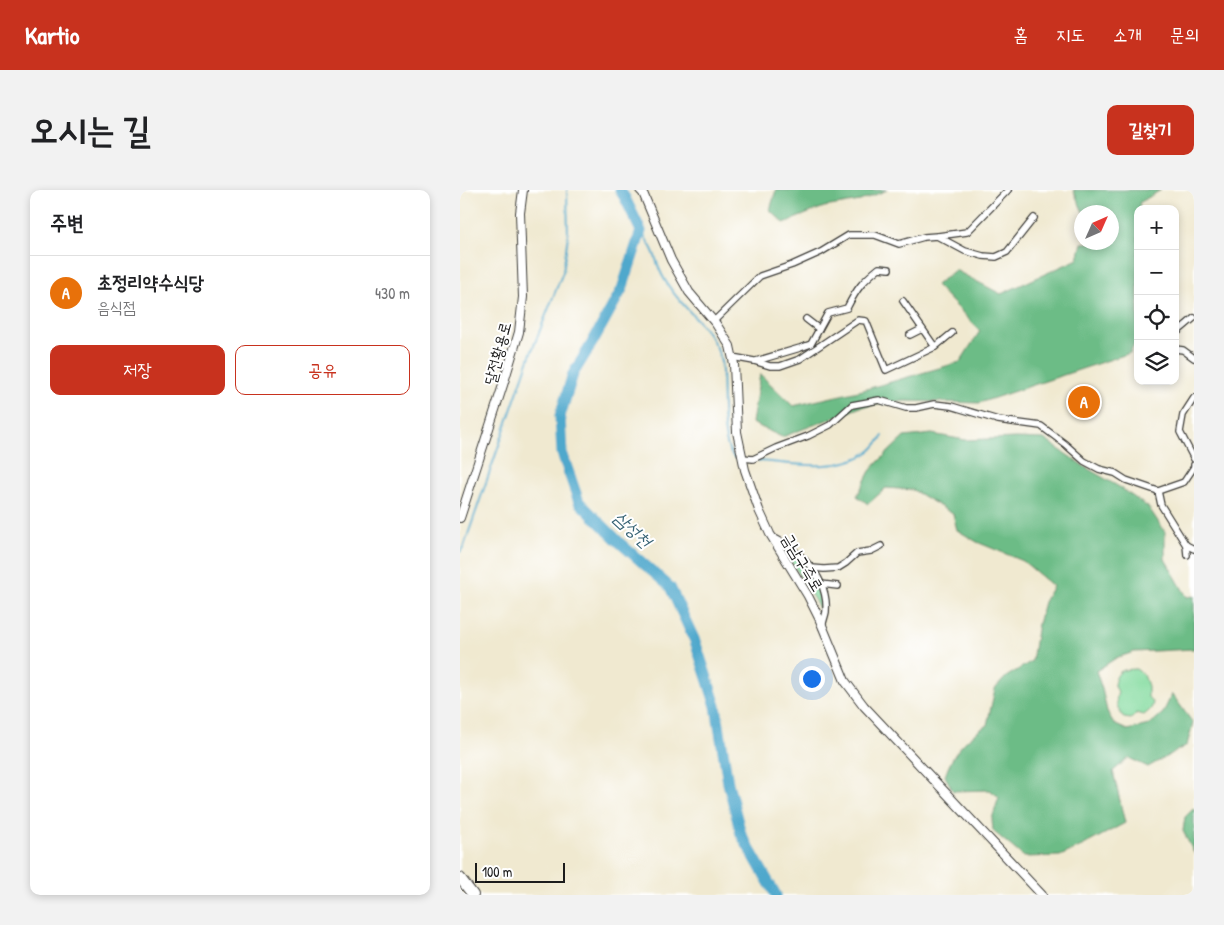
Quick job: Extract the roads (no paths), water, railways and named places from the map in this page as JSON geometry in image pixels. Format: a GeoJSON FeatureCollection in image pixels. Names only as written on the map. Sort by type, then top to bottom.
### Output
{"type":"FeatureCollection","features":[{"type":"Feature","properties":{"kind":"highway"},"geometry":{"type":"LineString","coordinates":[[460,878],[473,895]]}},
{"type":"Feature","properties":{"kind":"highway"},"geometry":{"type":"LineString","coordinates":[[460,888],[466,895]]}},
{"type":"Feature","properties":{"kind":"main road","name":"달전황용로"},"geometry":{"type":"LineString","coordinates":[[460,518],[504,382],[518,332],[523,297],[520,213],[523,190]]}},
{"type":"Feature","properties":{"kind":"main road","name":"금남구즉로"},"geometry":{"type":"LineString","coordinates":[[640,190],[643,193],[671,260],[689,292],[714,321],[730,346],[734,364],[737,432],[745,470],[759,510],[772,536],[808,596],[845,681],[864,706],[1042,895]]}},
{"type":"Feature","properties":{"kind":"street"},"geometry":{"type":"LineString","coordinates":[[714,321],[760,276],[821,252],[849,235],[875,235],[899,244],[924,237],[967,232],[1008,190]]}},
{"type":"Feature","properties":{"kind":"street"},"geometry":{"type":"LineString","coordinates":[[937,236],[965,251],[996,257],[1007,252],[1034,218]]}},
{"type":"Feature","properties":{"kind":"street"},"geometry":{"type":"LineString","coordinates":[[754,361],[811,344],[828,313],[847,308],[856,290],[867,278],[879,268],[889,268]]}},
{"type":"Feature","properties":{"kind":"street"},"geometry":{"type":"LineString","coordinates":[[903,301],[935,347]]}},
{"type":"Feature","properties":{"kind":"street"},"geometry":{"type":"LineString","coordinates":[[1179,331],[1194,318]]}},
{"type":"Feature","properties":{"kind":"street"},"geometry":{"type":"LineString","coordinates":[[806,319],[819,329]]}},
{"type":"Feature","properties":{"kind":"street"},"geometry":{"type":"LineString","coordinates":[[732,357],[770,366],[780,366],[800,359],[858,320],[866,321],[886,370],[935,347],[952,333]]}},
{"type":"Feature","properties":{"kind":"street"},"geometry":{"type":"LineString","coordinates":[[910,334],[922,329]]}},
{"type":"Feature","properties":{"kind":"street"},"geometry":{"type":"LineString","coordinates":[[1179,350],[1183,350],[1194,358]]}},
{"type":"Feature","properties":{"kind":"street"},"geometry":{"type":"LineString","coordinates":[[1194,398],[1183,415],[1180,432],[1194,459]]}},
{"type":"Feature","properties":{"kind":"street"},"geometry":{"type":"LineString","coordinates":[[743,458],[753,459],[808,436],[830,425],[852,405],[879,400],[906,408],[934,404],[951,406],[998,420],[1041,426],[1084,461],[1099,469],[1115,473],[1126,480],[1158,491],[1184,482],[1194,465]]}},
{"type":"Feature","properties":{"kind":"street"},"geometry":{"type":"LineString","coordinates":[[1158,491],[1161,505],[1186,545],[1187,555]]}},
{"type":"Feature","properties":{"kind":"street"},"geometry":{"type":"LineString","coordinates":[[772,536],[797,552],[818,575],[824,591],[826,610],[822,627]]}},
{"type":"Feature","properties":{"kind":"street"},"geometry":{"type":"LineString","coordinates":[[1186,545],[1194,549]]}},
{"type":"Feature","properties":{"kind":"street"},"geometry":{"type":"LineString","coordinates":[[812,568],[838,568],[857,553],[871,551],[881,546]]}},
{"type":"Feature","properties":{"kind":"street"},"geometry":{"type":"LineString","coordinates":[[821,584],[838,586]]}},
{"type":"Feature","properties":{"kind":"waterway"},"geometry":{"type":"LineString","coordinates":[[460,552],[464,546],[531,353],[563,272],[568,235],[567,190]]}},
{"type":"Feature","properties":{"kind":"waterway","name":"삼성천"},"geometry":{"type":"LineString","coordinates":[[620,190],[641,231],[622,289],[573,374],[560,416],[562,453],[579,502],[619,542],[670,587],[695,641],[716,706],[728,783],[741,834],[776,895]]}},
{"type":"Feature","properties":{"kind":"waterway"},"geometry":{"type":"LineString","coordinates":[[641,231],[652,248],[667,283],[713,340],[718,351],[722,372],[726,441],[735,458]]}},
{"type":"Feature","properties":{"kind":"waterway"},"geometry":{"type":"LineString","coordinates":[[759,461],[802,465],[831,465],[858,458],[870,451],[883,436]]}},
{"type":"Feature","properties":{"kind":"place","name":"초정리약수식당"},"geometry":{"type":"Point","coordinates":[1084,402]}}]}
